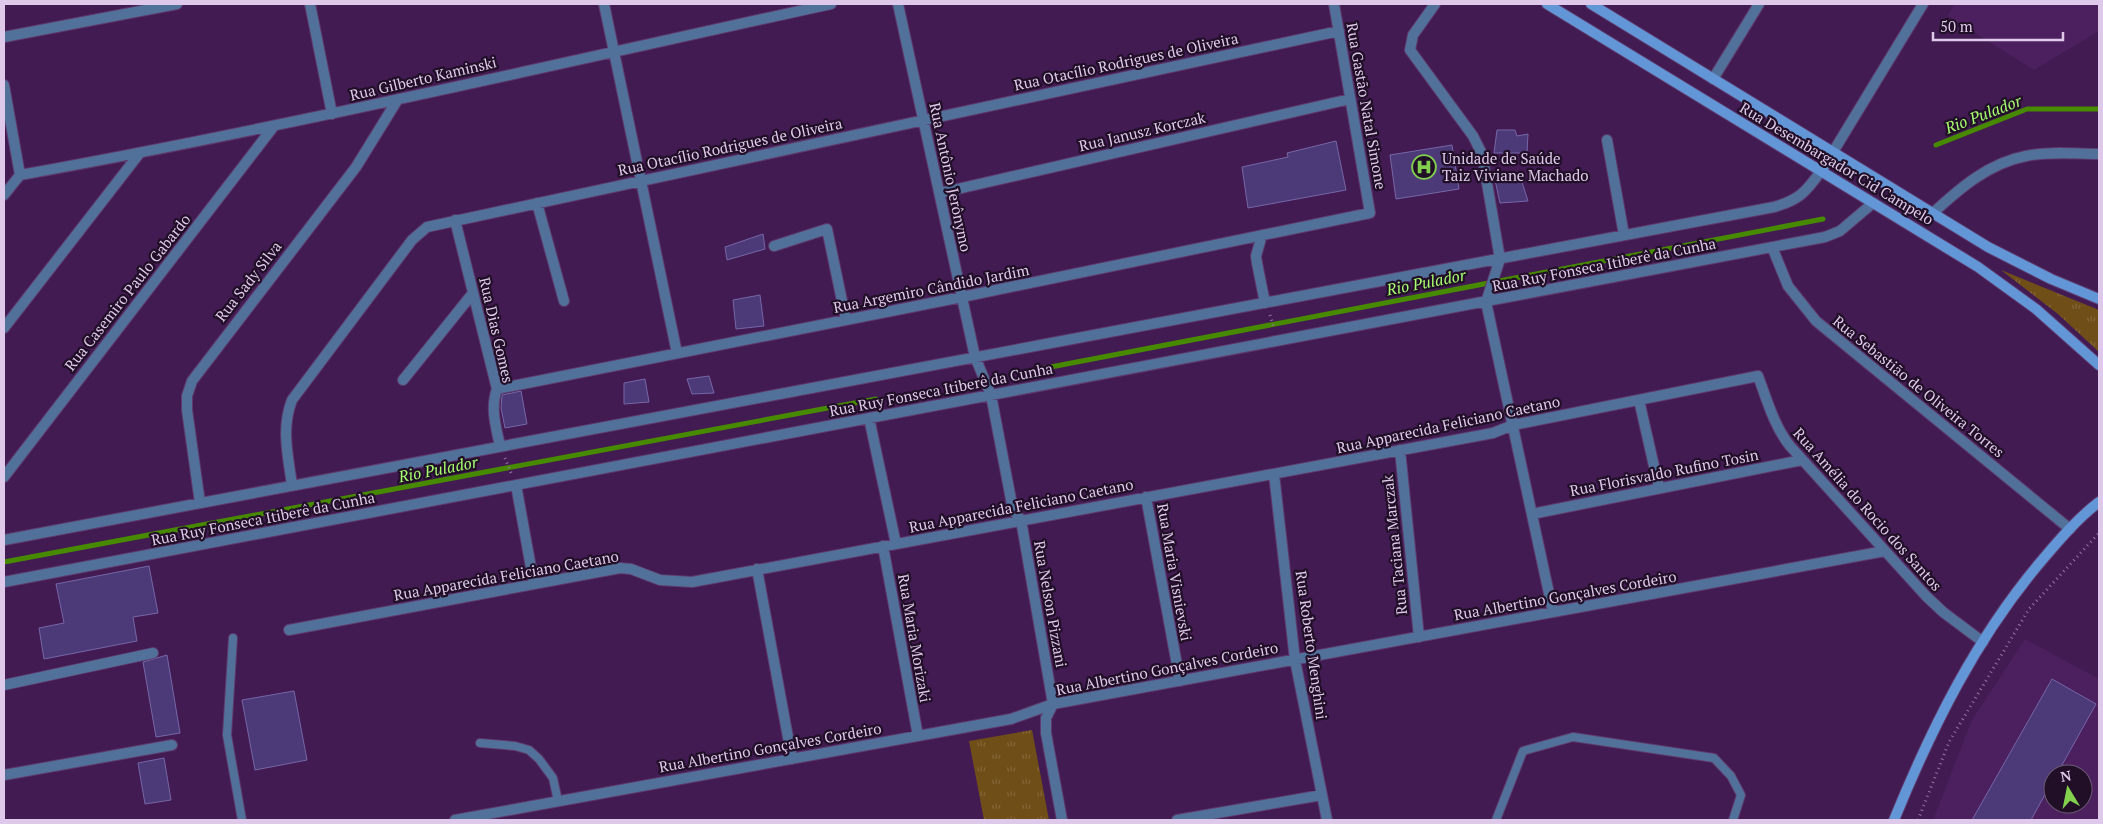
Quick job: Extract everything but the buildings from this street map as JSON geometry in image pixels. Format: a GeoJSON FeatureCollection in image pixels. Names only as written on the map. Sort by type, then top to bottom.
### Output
{"type":"FeatureCollection","features":[{"type":"Feature","properties":{"kind":"main road","name":"Rua Desembargador Cid Campelo"},"geometry":{"type":"LineString","coordinates":[[1547,4],[2005,286],[2068,335],[2099,365]]}},
{"type":"Feature","properties":{"kind":"main road","name":"Rua Desembargador Cid Campelo"},"geometry":{"type":"LineString","coordinates":[[1593,4],[1932,213],[2018,263],[2099,299]]}},
{"type":"Feature","properties":{"kind":"main road"},"geometry":{"type":"LineString","coordinates":[[1821,171],[1833,152]]}},
{"type":"Feature","properties":{"kind":"main road"},"geometry":{"type":"LineString","coordinates":[[1894,820],[1946,705],[1983,642],[2016,593],[2070,529],[2096,504],[2099,496]]}},
{"type":"Feature","properties":{"kind":"street"},"geometry":{"type":"LineString","coordinates":[[4,37],[177,4]]}},
{"type":"Feature","properties":{"kind":"street"},"geometry":{"type":"LineString","coordinates":[[310,4],[332,114]]}},
{"type":"Feature","properties":{"kind":"street"},"geometry":{"type":"LineString","coordinates":[[604,4],[677,353]]}},
{"type":"Feature","properties":{"kind":"street","name":"Rua Gilberto Kaminski"},"geometry":{"type":"LineString","coordinates":[[20,175],[139,154],[332,114],[831,4]]}},
{"type":"Feature","properties":{"kind":"street","name":"Rua Antônio Jerônymo"},"geometry":{"type":"LineString","coordinates":[[898,4],[975,357],[991,395]]}},
{"type":"Feature","properties":{"kind":"street","name":"Rua Gastão Natal Simone"},"geometry":{"type":"LineString","coordinates":[[1334,4],[1370,213]]}},
{"type":"Feature","properties":{"kind":"street"},"geometry":{"type":"LineString","coordinates":[[1435,4],[1413,36],[1410,50],[1478,145],[1482,154],[1500,259],[1486,302],[1554,612]]}},
{"type":"Feature","properties":{"kind":"street"},"geometry":{"type":"LineString","coordinates":[[1714,79],[1759,4]]}},
{"type":"Feature","properties":{"kind":"street"},"geometry":{"type":"LineString","coordinates":[[1833,152],[1923,4]]}},
{"type":"Feature","properties":{"kind":"street","name":"Rua Otacílio Rodrigues de Oliveira"},"geometry":{"type":"LineString","coordinates":[[292,485],[285,428],[286,414],[292,400],[412,240],[427,227],[1339,31]]}},
{"type":"Feature","properties":{"kind":"street"},"geometry":{"type":"LineString","coordinates":[[4,85],[20,175],[4,195]]}},
{"type":"Feature","properties":{"kind":"street","name":"Rua Sady Silva"},"geometry":{"type":"LineString","coordinates":[[200,503],[187,410],[192,381],[356,167],[398,99]]}},
{"type":"Feature","properties":{"kind":"street","name":"Rua Janusz Korczak"},"geometry":{"type":"LineString","coordinates":[[940,193],[1350,99]]}},
{"type":"Feature","properties":{"kind":"street","name":"Rua Casemiro Paulo Gabardo"},"geometry":{"type":"LineString","coordinates":[[4,477],[274,126]]}},
{"type":"Feature","properties":{"kind":"street"},"geometry":{"type":"LineString","coordinates":[[1607,140],[1624,235]]}},
{"type":"Feature","properties":{"kind":"street"},"geometry":{"type":"LineString","coordinates":[[4,328],[139,154]]}},
{"type":"Feature","properties":{"kind":"street"},"geometry":{"type":"LineString","coordinates":[[1932,213],[1973,179],[2017,158],[2044,154],[2099,154]]}},
{"type":"Feature","properties":{"kind":"street","name":"Rua Ruy Fonseca Itiberê da Cunha"},"geometry":{"type":"LineString","coordinates":[[4,540],[1785,204],[1808,191],[1821,171]]}},
{"type":"Feature","properties":{"kind":"street"},"geometry":{"type":"LineString","coordinates":[[538,203],[564,301]]}},
{"type":"Feature","properties":{"kind":"street","name":"Rua Ruy Fonseca Itiberê da Cunha"},"geometry":{"type":"LineString","coordinates":[[4,582],[1772,248],[1833,235],[1872,203]]}},
{"type":"Feature","properties":{"kind":"street","name":"Rua Argemiro Cândido Jardim"},"geometry":{"type":"LineString","coordinates":[[498,389],[962,297],[1370,213]]}},
{"type":"Feature","properties":{"kind":"street","name":"Rua Dias Gomes"},"geometry":{"type":"LineString","coordinates":[[455,220],[498,389],[493,399],[493,409],[500,446]]}},
{"type":"Feature","properties":{"kind":"street"},"geometry":{"type":"LineString","coordinates":[[774,246],[827,229],[846,320]]}},
{"type":"Feature","properties":{"kind":"street"},"geometry":{"type":"LineString","coordinates":[[1262,236],[1256,256],[1265,303]]}},
{"type":"Feature","properties":{"kind":"street","name":"Rua Sebastião de Oliveira Torres"},"geometry":{"type":"LineString","coordinates":[[1772,248],[1788,286],[1816,321],[2070,529]]}},
{"type":"Feature","properties":{"kind":"street"},"geometry":{"type":"LineString","coordinates":[[403,380],[474,293]]}},
{"type":"Feature","properties":{"kind":"street","name":"Rua Apparecida Feliciano Caetano"},"geometry":{"type":"LineString","coordinates":[[289,630],[626,568],[660,580],[682,582],[1492,433],[1513,425],[1758,376]]}},
{"type":"Feature","properties":{"kind":"street","name":"Rua Amélia do Rocio dos Santos"},"geometry":{"type":"LineString","coordinates":[[1758,376],[1781,435],[1802,460],[1934,604],[1983,642]]}},
{"type":"Feature","properties":{"kind":"street","name":"Rua Nelson Pizzani"},"geometry":{"type":"LineString","coordinates":[[991,395],[1013,510],[1021,520],[1053,704],[1046,718],[1046,732],[1062,820]]}},
{"type":"Feature","properties":{"kind":"street"},"geometry":{"type":"LineString","coordinates":[[1639,400],[1659,488]]}},
{"type":"Feature","properties":{"kind":"street"},"geometry":{"type":"LineString","coordinates":[[869,418],[896,544]]}},
{"type":"Feature","properties":{"kind":"street","name":"Rua Taciana Marczak"},"geometry":{"type":"LineString","coordinates":[[1400,450],[1419,637]]}},
{"type":"Feature","properties":{"kind":"street","name":"Rua Florisvaldo Rufino Tosin"},"geometry":{"type":"LineString","coordinates":[[1532,514],[1802,460]]}},
{"type":"Feature","properties":{"kind":"street","name":"Rua Roberto Menghini"},"geometry":{"type":"LineString","coordinates":[[1274,474],[1295,660],[1327,820]]}},
{"type":"Feature","properties":{"kind":"street"},"geometry":{"type":"LineString","coordinates":[[516,485],[534,584]]}},
{"type":"Feature","properties":{"kind":"street","name":"Rua Maria Visnievski"},"geometry":{"type":"LineString","coordinates":[[1146,497],[1180,681]]}},
{"type":"Feature","properties":{"kind":"street","name":"Rua Maria Morizaki"},"geometry":{"type":"LineString","coordinates":[[884,546],[918,736]]}},
{"type":"Feature","properties":{"kind":"street","name":"Rua Albertino Gonçalves Cordeiro"},"geometry":{"type":"LineString","coordinates":[[455,820],[1011,719],[1053,704],[1885,551]]}},
{"type":"Feature","properties":{"kind":"street"},"geometry":{"type":"LineString","coordinates":[[757,569],[792,759]]}},
{"type":"Feature","properties":{"kind":"street"},"geometry":{"type":"LineString","coordinates":[[4,685],[153,653]]}},
{"type":"Feature","properties":{"kind":"street"},"geometry":{"type":"LineString","coordinates":[[4,775],[172,745]]}},
{"type":"Feature","properties":{"kind":"street"},"geometry":{"type":"LineString","coordinates":[[1177,820],[1322,795]]}},
{"type":"Feature","properties":{"kind":"lane"},"geometry":{"type":"LineString","coordinates":[[233,638],[227,735],[242,820]]}},
{"type":"Feature","properties":{"kind":"lane"},"geometry":{"type":"LineString","coordinates":[[1496,820],[1523,751],[1573,736],[1714,758],[1731,776],[1741,795],[1733,820]]}},
{"type":"Feature","properties":{"kind":"lane"},"geometry":{"type":"LineString","coordinates":[[480,743],[515,746],[529,750],[539,759],[553,778],[558,801]]}},
{"type":"Feature","properties":{"kind":"path"},"geometry":{"type":"LineString","coordinates":[[1265,303],[1279,341]]}},
{"type":"Feature","properties":{"kind":"path"},"geometry":{"type":"LineString","coordinates":[[500,446],[516,485]]}},
{"type":"Feature","properties":{"kind":"path"},"geometry":{"type":"LineString","coordinates":[[1918,820],[1949,742],[2029,609],[2099,533]]}},
{"type":"Feature","properties":{"kind":"shaded area"},"geometry":{"type":"Polygon","coordinates":[[[1954,4],[2099,4],[2099,31],[2034,70],[1948,16],[1954,4]]]}},
{"type":"Feature","properties":{"kind":"shaded area"},"geometry":{"type":"Polygon","coordinates":[[[2025,639],[2099,679],[2099,820],[1933,820],[1972,720],[2025,639]]]}},
{"type":"Feature","properties":{"kind":"green space"},"geometry":{"type":"Polygon","coordinates":[[[2001,270],[2099,310],[2099,352],[2058,314],[2001,270]]]}},
{"type":"Feature","properties":{"kind":"green space"},"geometry":{"type":"Polygon","coordinates":[[[1032,730],[1049,820],[984,820],[969,741],[1032,730]]]}},
{"type":"Feature","properties":{"kind":"waterway","name":"Rio Pulador"},"geometry":{"type":"LineString","coordinates":[[1936,145],[2027,109],[2099,109]]}},
{"type":"Feature","properties":{"kind":"waterway","name":"Rio Pulador"},"geometry":{"type":"LineString","coordinates":[[1035,370],[1823,219]]}},
{"type":"Feature","properties":{"kind":"waterway","name":"Rio Pulador"},"geometry":{"type":"LineString","coordinates":[[4,562],[876,399]]}},
{"type":"Feature","properties":{"kind":"place","name":"Unidade de Saúde Taiz Viviane Machado"},"geometry":{"type":"Point","coordinates":[1424,167]}}]}
